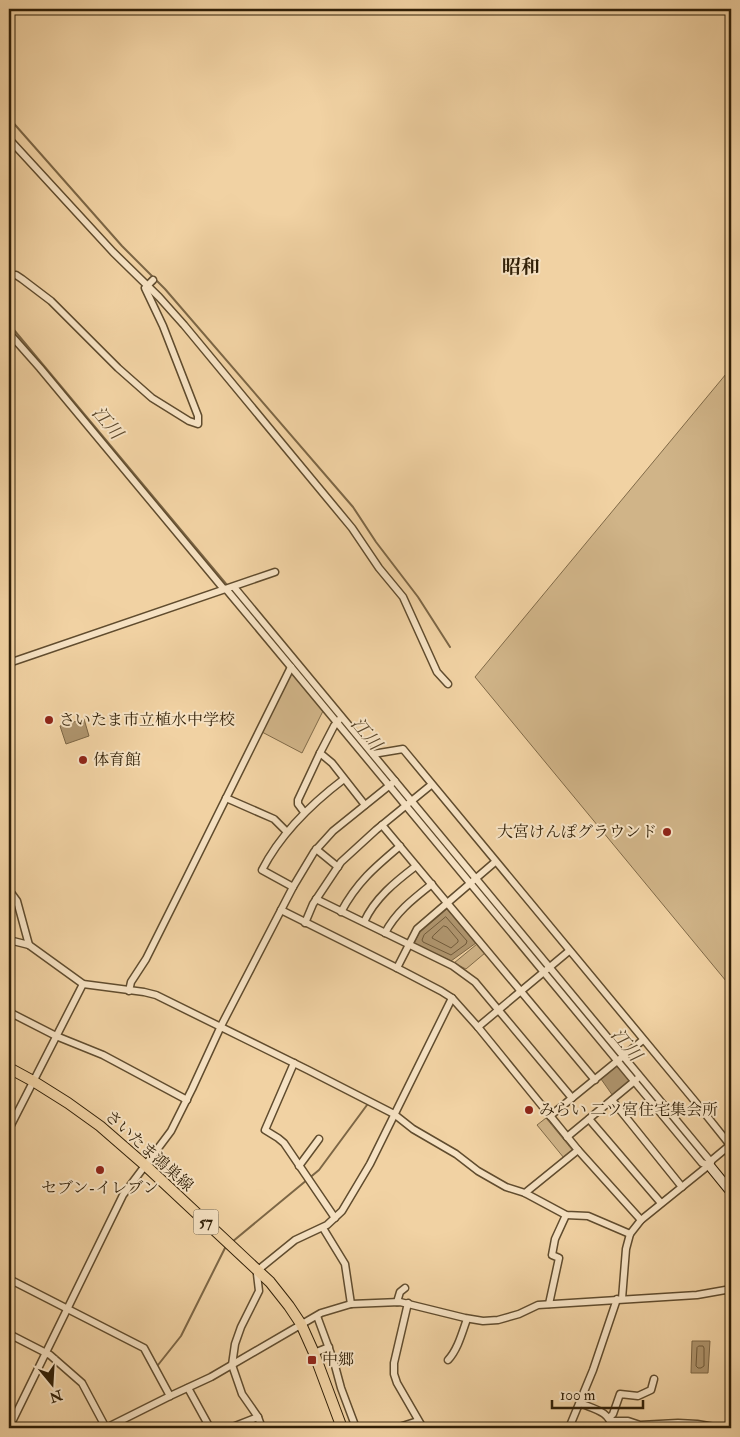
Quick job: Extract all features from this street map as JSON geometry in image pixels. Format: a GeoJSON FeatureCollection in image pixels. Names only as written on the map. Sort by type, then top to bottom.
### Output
{"type":"FeatureCollection","features":[{"type":"Feature","properties":{"kind":"main road","name":"さいたま鴻巣線"},"geometry":{"type":"LineString","coordinates":[[9,1068],[84,1114],[146,1166],[258,1270],[280,1294],[301,1324],[342,1428]]}},
{"type":"Feature","properties":{"kind":"street"},"geometry":{"type":"LineString","coordinates":[[9,139],[196,339],[346,519],[379,568],[403,597],[437,672],[448,684]]}},
{"type":"Feature","properties":{"kind":"street"},"geometry":{"type":"LineString","coordinates":[[9,276],[16,276],[22,279],[51,301],[118,368],[152,398],[189,421],[198,424],[198,416],[163,326],[145,288],[153,280]]}},
{"type":"Feature","properties":{"kind":"street"},"geometry":{"type":"LineString","coordinates":[[9,333],[223,588],[230,588]]}},
{"type":"Feature","properties":{"kind":"street"},"geometry":{"type":"LineString","coordinates":[[9,663],[275,572]]}},
{"type":"Feature","properties":{"kind":"street"},"geometry":{"type":"LineString","coordinates":[[230,588],[291,667],[373,754],[392,783]]}},
{"type":"Feature","properties":{"kind":"street"},"geometry":{"type":"LineString","coordinates":[[230,588],[620,1058],[702,1163],[710,1164],[731,1192]]}},
{"type":"Feature","properties":{"kind":"street"},"geometry":{"type":"LineString","coordinates":[[129,991],[131,982],[146,959],[291,667]]}},
{"type":"Feature","properties":{"kind":"street"},"geometry":{"type":"LineString","coordinates":[[304,812],[298,804],[298,800],[320,753],[339,720]]}},
{"type":"Feature","properties":{"kind":"street"},"geometry":{"type":"LineString","coordinates":[[373,754],[402,750],[730,1145],[710,1164],[641,1220],[630,1234],[626,1249],[620,1299],[569,1428]]}},
{"type":"Feature","properties":{"kind":"street"},"geometry":{"type":"LineString","coordinates":[[320,753],[332,763],[364,805]]}},
{"type":"Feature","properties":{"kind":"street"},"geometry":{"type":"LineString","coordinates":[[292,887],[262,870],[287,832],[304,812],[344,779]]}},
{"type":"Feature","properties":{"kind":"street"},"geometry":{"type":"LineString","coordinates":[[9,1428],[123,1195],[171,1131],[221,1026],[292,887],[316,849],[333,831],[392,783]]}},
{"type":"Feature","properties":{"kind":"street"},"geometry":{"type":"LineString","coordinates":[[305,923],[316,899],[341,862],[431,785]]}},
{"type":"Feature","properties":{"kind":"street"},"geometry":{"type":"LineString","coordinates":[[226,798],[274,819],[287,832]]}},
{"type":"Feature","properties":{"kind":"street"},"geometry":{"type":"LineString","coordinates":[[382,825],[595,1080]]}},
{"type":"Feature","properties":{"kind":"street"},"geometry":{"type":"LineString","coordinates":[[342,912],[356,887],[400,846]]}},
{"type":"Feature","properties":{"kind":"street"},"geometry":{"type":"LineString","coordinates":[[316,849],[338,867]]}},
{"type":"Feature","properties":{"kind":"street"},"geometry":{"type":"LineString","coordinates":[[397,968],[417,929],[495,862]]}},
{"type":"Feature","properties":{"kind":"street"},"geometry":{"type":"LineString","coordinates":[[364,922],[377,899],[416,866]]}},
{"type":"Feature","properties":{"kind":"street"},"geometry":{"type":"LineString","coordinates":[[385,933],[396,915],[432,884]]}},
{"type":"Feature","properties":{"kind":"street"},"geometry":{"type":"LineString","coordinates":[[9,890],[17,902],[29,946]]}},
{"type":"Feature","properties":{"kind":"street"},"geometry":{"type":"LineString","coordinates":[[316,899],[453,966],[475,982],[572,1098]]}},
{"type":"Feature","properties":{"kind":"street"},"geometry":{"type":"LineString","coordinates":[[281,910],[397,968],[452,998],[478,1027],[578,1150],[641,1220]]}},
{"type":"Feature","properties":{"kind":"street"},"geometry":{"type":"LineString","coordinates":[[9,940],[29,946],[83,984],[144,992],[221,1026],[394,1114],[412,1129],[456,1154],[478,1171],[506,1187],[525,1193],[566,1215],[588,1216],[630,1234]]}},
{"type":"Feature","properties":{"kind":"street"},"geometry":{"type":"LineString","coordinates":[[478,1027],[569,951]]}},
{"type":"Feature","properties":{"kind":"street"},"geometry":{"type":"LineString","coordinates":[[9,1129],[83,984]]}},
{"type":"Feature","properties":{"kind":"street"},"geometry":{"type":"LineString","coordinates":[[262,1428],[258,1417],[242,1394],[232,1365],[235,1344],[241,1327],[259,1291],[258,1270],[295,1240],[322,1228],[342,1211],[370,1164],[452,998]]}},
{"type":"Feature","properties":{"kind":"street"},"geometry":{"type":"LineString","coordinates":[[9,1012],[56,1036],[103,1055],[187,1100]]}},
{"type":"Feature","properties":{"kind":"street"},"geometry":{"type":"LineString","coordinates":[[550,1116],[643,1040]]}},
{"type":"Feature","properties":{"kind":"street"},"geometry":{"type":"LineString","coordinates":[[294,1063],[265,1130],[284,1143],[335,1218]]}},
{"type":"Feature","properties":{"kind":"street"},"geometry":{"type":"LineString","coordinates":[[567,1137],[637,1079]]}},
{"type":"Feature","properties":{"kind":"street"},"geometry":{"type":"LineString","coordinates":[[612,1100],[682,1187]]}},
{"type":"Feature","properties":{"kind":"street"},"geometry":{"type":"LineString","coordinates":[[589,1119],[661,1203]]}},
{"type":"Feature","properties":{"kind":"street"},"geometry":{"type":"LineString","coordinates":[[299,1166],[319,1139]]}},
{"type":"Feature","properties":{"kind":"street"},"geometry":{"type":"LineString","coordinates":[[525,1193],[578,1150]]}},
{"type":"Feature","properties":{"kind":"street"},"geometry":{"type":"LineString","coordinates":[[549,1304],[559,1258],[552,1255],[555,1239],[566,1215]]}},
{"type":"Feature","properties":{"kind":"street"},"geometry":{"type":"LineString","coordinates":[[322,1228],[345,1264],[351,1304]]}},
{"type":"Feature","properties":{"kind":"street"},"geometry":{"type":"LineString","coordinates":[[9,1279],[144,1348],[170,1396]]}},
{"type":"Feature","properties":{"kind":"street"},"geometry":{"type":"LineString","coordinates":[[397,1302],[400,1292],[404,1288]]}},
{"type":"Feature","properties":{"kind":"street"},"geometry":{"type":"LineString","coordinates":[[9,1334],[50,1355],[85,1386],[106,1428],[232,1365],[301,1324],[351,1304],[408,1303],[467,1319],[483,1321],[498,1320],[519,1314],[538,1305],[697,1295],[731,1289]]}},
{"type":"Feature","properties":{"kind":"street"},"geometry":{"type":"LineString","coordinates":[[408,1303],[394,1363],[394,1374],[423,1428]]}},
{"type":"Feature","properties":{"kind":"street"},"geometry":{"type":"LineString","coordinates":[[317,1316],[356,1428]]}},
{"type":"Feature","properties":{"kind":"street"},"geometry":{"type":"LineString","coordinates":[[448,1360],[459,1341],[467,1319]]}},
{"type":"Feature","properties":{"kind":"street"},"geometry":{"type":"LineString","coordinates":[[314,1353],[329,1347]]}},
{"type":"Feature","properties":{"kind":"street"},"geometry":{"type":"LineString","coordinates":[[610,1423],[620,1394],[638,1396],[651,1390],[654,1379]]}},
{"type":"Feature","properties":{"kind":"street"},"geometry":{"type":"LineString","coordinates":[[188,1388],[210,1428]]}},
{"type":"Feature","properties":{"kind":"street"},"geometry":{"type":"LineString","coordinates":[[580,1403],[604,1412],[610,1423]]}},
{"type":"Feature","properties":{"kind":"street"},"geometry":{"type":"LineString","coordinates":[[230,1428],[258,1417]]}},
{"type":"Feature","properties":{"kind":"street"},"geometry":{"type":"LineString","coordinates":[[396,1428],[418,1421]]}},
{"type":"Feature","properties":{"kind":"street"},"geometry":{"type":"LineString","coordinates":[[610,1423],[628,1421],[640,1425],[687,1423],[721,1428]]}},
{"type":"Feature","properties":{"kind":"shaded area","name":"大宮けんぽグラウンド"},"geometry":{"type":"Polygon","coordinates":[[[731,368],[731,987],[475,677],[731,368]]]}},
{"type":"Feature","properties":{"kind":"shaded area"},"geometry":{"type":"Polygon","coordinates":[[[291,671],[323,711],[302,753],[262,732],[291,671]]]}},
{"type":"Feature","properties":{"kind":"shaded area"},"geometry":{"type":"Polygon","coordinates":[[[477,944],[485,953],[466,969],[454,963],[477,944]]]}},
{"type":"Feature","properties":{"kind":"shaded area"},"geometry":{"type":"Polygon","coordinates":[[[546,1118],[573,1151],[564,1158],[537,1125],[546,1118]]]}},
{"type":"Feature","properties":{"kind":"water"},"geometry":{"type":"Polygon","coordinates":[[[84,719],[89,736],[66,744],[60,726],[84,719]]]}},
{"type":"Feature","properties":{"kind":"water"},"geometry":{"type":"Polygon","coordinates":[[[447,909],[476,943],[451,961],[414,943],[420,932],[447,909]]]}},
{"type":"Feature","properties":{"kind":"water"},"geometry":{"type":"Polygon","coordinates":[[[617,1066],[631,1082],[613,1096],[601,1079],[617,1066]]]}},
{"type":"Feature","properties":{"kind":"water"},"geometry":{"type":"Polygon","coordinates":[[[692,1341],[710,1341],[708,1373],[691,1373],[692,1341]]]}},
{"type":"Feature","properties":{"kind":"waterway"},"geometry":{"type":"LineString","coordinates":[[9,118],[122,246],[165,289],[353,507],[376,542],[418,597],[450,647]]}},
{"type":"Feature","properties":{"kind":"waterway","name":"江川"},"geometry":{"type":"LineString","coordinates":[[9,324],[227,585]]}},
{"type":"Feature","properties":{"kind":"waterway","name":"江川"},"geometry":{"type":"LineString","coordinates":[[230,589],[334,714]]}},
{"type":"Feature","properties":{"kind":"waterway","name":"江川"},"geometry":{"type":"LineString","coordinates":[[340,722],[390,781]]}},
{"type":"Feature","properties":{"kind":"waterway","name":"江川"},"geometry":{"type":"LineString","coordinates":[[393,785],[472,880]]}},
{"type":"Feature","properties":{"kind":"waterway","name":"江川"},"geometry":{"type":"LineString","coordinates":[[475,883],[545,968]]}},
{"type":"Feature","properties":{"kind":"waterway","name":"江川"},"geometry":{"type":"LineString","coordinates":[[548,972],[619,1056]]}},
{"type":"Feature","properties":{"kind":"waterway","name":"江川"},"geometry":{"type":"LineString","coordinates":[[622,1060],[705,1160]]}},
{"type":"Feature","properties":{"kind":"waterway"},"geometry":{"type":"LineString","coordinates":[[232,1242],[319,1170],[367,1105]]}},
{"type":"Feature","properties":{"kind":"waterway"},"geometry":{"type":"LineString","coordinates":[[158,1365],[181,1336],[226,1246]]}},
{"type":"Feature","properties":{"kind":"place","name":"さいたま市立植水中学校"},"geometry":{"type":"Point","coordinates":[49,720]}},
{"type":"Feature","properties":{"kind":"place","name":"体育館"},"geometry":{"type":"Point","coordinates":[83,760]}},
{"type":"Feature","properties":{"kind":"place","name":"大宮けんぽグラウンド"},"geometry":{"type":"Point","coordinates":[667,832]}},
{"type":"Feature","properties":{"kind":"place","name":"みらい 二ツ宮住宅集会所"},"geometry":{"type":"Point","coordinates":[529,1110]}},
{"type":"Feature","properties":{"kind":"place","name":"セブン-イレブン"},"geometry":{"type":"Point","coordinates":[100,1170]}},
{"type":"Feature","properties":{"kind":"place","name":"中郷"},"geometry":{"type":"Point","coordinates":[312,1360]}},
{"type":"Feature","properties":{"kind":"district","name":"昭和"},"geometry":{"type":"Point","coordinates":[521,267]}}]}
